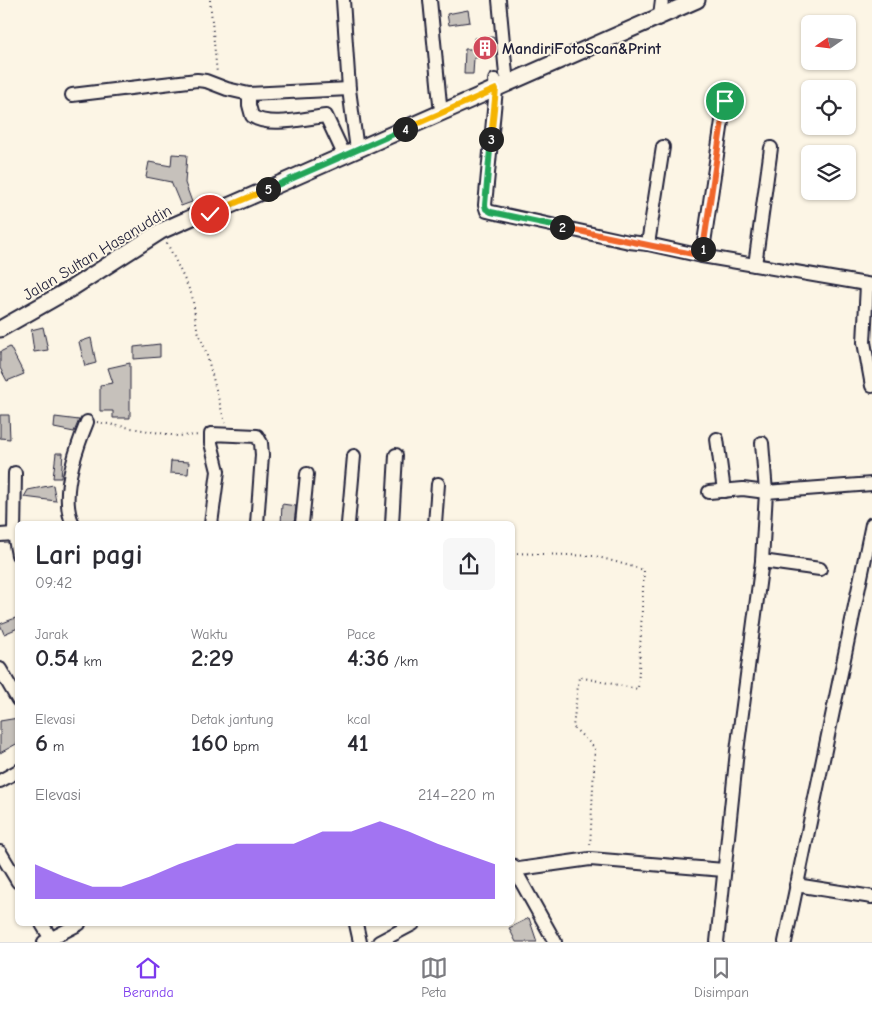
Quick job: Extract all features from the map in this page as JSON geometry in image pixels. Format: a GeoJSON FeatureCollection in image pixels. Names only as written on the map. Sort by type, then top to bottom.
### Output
{"type":"FeatureCollection","features":[{"type":"Feature","properties":{"kind":"main road"},"geometry":{"type":"LineString","coordinates":[[195,216],[206,207],[499,81],[663,5],[697,0]]}},
{"type":"Feature","properties":{"kind":"main road"},"geometry":{"type":"LineString","coordinates":[[351,146],[440,104],[499,81]]}},
{"type":"Feature","properties":{"kind":"main road","name":"Jalan Sultan Hasanuddin"},"geometry":{"type":"LineString","coordinates":[[0,329],[72,288],[161,231],[195,216],[210,214],[270,188],[351,146]]}},
{"type":"Feature","properties":{"kind":"street"},"geometry":{"type":"LineString","coordinates":[[343,0],[351,146]]}},
{"type":"Feature","properties":{"kind":"street"},"geometry":{"type":"LineString","coordinates":[[430,0],[440,104]]}},
{"type":"Feature","properties":{"kind":"street"},"geometry":{"type":"LineString","coordinates":[[499,0],[499,81],[486,209],[491,212],[629,242],[869,285],[864,342],[872,386]]}},
{"type":"Feature","properties":{"kind":"street"},"geometry":{"type":"LineString","coordinates":[[72,95],[197,80],[249,94],[349,89]]}},
{"type":"Feature","properties":{"kind":"street"},"geometry":{"type":"LineString","coordinates":[[249,94],[252,116],[257,119],[276,122],[326,116],[351,146]]}},
{"type":"Feature","properties":{"kind":"street"},"geometry":{"type":"LineString","coordinates":[[702,256],[725,101]]}},
{"type":"Feature","properties":{"kind":"street"},"geometry":{"type":"LineString","coordinates":[[648,244],[663,147]]}},
{"type":"Feature","properties":{"kind":"street"},"geometry":{"type":"LineString","coordinates":[[755,265],[771,148]]}},
{"type":"Feature","properties":{"kind":"street"},"geometry":{"type":"LineString","coordinates":[[72,521],[68,513],[70,477],[78,444],[87,422]]}},
{"type":"Feature","properties":{"kind":"street"},"geometry":{"type":"LineString","coordinates":[[211,521],[218,471],[211,443],[211,434],[257,436],[261,443],[262,455],[256,521]]}},
{"type":"Feature","properties":{"kind":"street"},"geometry":{"type":"LineString","coordinates":[[717,439],[724,491]]}},
{"type":"Feature","properties":{"kind":"street"},"geometry":{"type":"LineString","coordinates":[[717,942],[737,751],[762,561],[766,492],[762,443]]}},
{"type":"Feature","properties":{"kind":"street"},"geometry":{"type":"LineString","coordinates":[[392,521],[396,455]]}},
{"type":"Feature","properties":{"kind":"street"},"geometry":{"type":"LineString","coordinates":[[348,521],[354,456]]}},
{"type":"Feature","properties":{"kind":"street"},"geometry":{"type":"LineString","coordinates":[[15,473],[15,540]]}},
{"type":"Feature","properties":{"kind":"street"},"geometry":{"type":"LineString","coordinates":[[302,521],[307,474]]}},
{"type":"Feature","properties":{"kind":"street"},"geometry":{"type":"LineString","coordinates":[[435,521],[438,484]]}},
{"type":"Feature","properties":{"kind":"street"},"geometry":{"type":"LineString","coordinates":[[709,492],[744,489],[766,492],[872,484]]}},
{"type":"Feature","properties":{"kind":"street"},"geometry":{"type":"LineString","coordinates":[[786,942],[796,885],[872,524]]}},
{"type":"Feature","properties":{"kind":"street"},"geometry":{"type":"LineString","coordinates":[[0,535],[14,534]]}},
{"type":"Feature","properties":{"kind":"street"},"geometry":{"type":"LineString","coordinates":[[762,561],[820,569]]}},
{"type":"Feature","properties":{"kind":"street"},"geometry":{"type":"LineString","coordinates":[[0,669],[15,695]]}},
{"type":"Feature","properties":{"kind":"street"},"geometry":{"type":"LineString","coordinates":[[0,782],[15,773]]}},
{"type":"Feature","properties":{"kind":"street"},"geometry":{"type":"LineString","coordinates":[[0,852],[15,877]]}},
{"type":"Feature","properties":{"kind":"street"},"geometry":{"type":"LineString","coordinates":[[515,868],[590,859],[724,870]]}},
{"type":"Feature","properties":{"kind":"street"},"geometry":{"type":"LineString","coordinates":[[515,872],[555,942]]}},
{"type":"Feature","properties":{"kind":"street"},"geometry":{"type":"LineString","coordinates":[[796,885],[872,897]]}},
{"type":"Feature","properties":{"kind":"street"},"geometry":{"type":"LineString","coordinates":[[43,926],[49,941],[75,926]]}},
{"type":"Feature","properties":{"kind":"street"},"geometry":{"type":"LineString","coordinates":[[356,926],[360,942]]}},
{"type":"Feature","properties":{"kind":"street"},"geometry":{"type":"LineString","coordinates":[[379,942],[401,937],[411,926]]}},
{"type":"Feature","properties":{"kind":"path"},"geometry":{"type":"LineString","coordinates":[[210,0],[218,70],[216,84]]}},
{"type":"Feature","properties":{"kind":"path"},"geometry":{"type":"LineString","coordinates":[[161,231],[192,295],[197,328],[206,352],[228,435]]}},
{"type":"Feature","properties":{"kind":"path"},"geometry":{"type":"LineString","coordinates":[[87,422],[177,436],[211,434]]}},
{"type":"Feature","properties":{"kind":"path"},"geometry":{"type":"LineString","coordinates":[[515,553],[595,556],[644,570],[638,689],[579,677],[573,728],[595,748],[590,859]]}},
{"type":"Feature","properties":{"kind":"building"},"geometry":{"type":"Polygon","coordinates":[[[468,10],[470,22],[449,25],[447,14],[468,10]]]}},
{"type":"Feature","properties":{"kind":"building","name":"MandiriFotoScan&Print"},"geometry":{"type":"Polygon","coordinates":[[[494,37],[495,57],[474,58],[473,74],[464,74],[465,49],[475,49],[474,38],[494,37]]]}},
{"type":"Feature","properties":{"kind":"building"},"geometry":{"type":"Polygon","coordinates":[[[172,154],[187,155],[185,183],[192,202],[181,206],[171,182],[146,177],[149,162],[171,166],[172,154]]]}},
{"type":"Feature","properties":{"kind":"building"},"geometry":{"type":"Polygon","coordinates":[[[43,327],[48,350],[34,352],[31,330],[43,327]]]}},
{"type":"Feature","properties":{"kind":"building"},"geometry":{"type":"Polygon","coordinates":[[[91,338],[96,363],[85,366],[79,342],[91,338]]]}},
{"type":"Feature","properties":{"kind":"building"},"geometry":{"type":"Polygon","coordinates":[[[160,344],[160,357],[134,359],[134,347],[160,344]]]}},
{"type":"Feature","properties":{"kind":"building"},"geometry":{"type":"Polygon","coordinates":[[[10,347],[24,374],[7,381],[0,368],[0,352],[10,347]]]}},
{"type":"Feature","properties":{"kind":"building"},"geometry":{"type":"Polygon","coordinates":[[[130,363],[130,418],[113,418],[113,411],[100,411],[100,385],[113,383],[108,368],[130,363]]]}},
{"type":"Feature","properties":{"kind":"building"},"geometry":{"type":"Polygon","coordinates":[[[0,415],[9,415],[10,439],[0,438],[0,415]]]}},
{"type":"Feature","properties":{"kind":"building"},"geometry":{"type":"Polygon","coordinates":[[[55,417],[79,420],[74,432],[54,428],[55,417]]]}},
{"type":"Feature","properties":{"kind":"building"},"geometry":{"type":"Polygon","coordinates":[[[56,453],[63,453],[61,478],[53,478],[56,453]]]}},
{"type":"Feature","properties":{"kind":"building"},"geometry":{"type":"Polygon","coordinates":[[[171,461],[189,462],[188,474],[170,473],[171,461]]]}},
{"type":"Feature","properties":{"kind":"building"},"geometry":{"type":"Polygon","coordinates":[[[53,485],[56,501],[24,497],[28,490],[53,485]]]}},
{"type":"Feature","properties":{"kind":"building"},"geometry":{"type":"Polygon","coordinates":[[[282,504],[296,506],[294,521],[281,521],[282,504]]]}},
{"type":"Feature","properties":{"kind":"building"},"geometry":{"type":"Polygon","coordinates":[[[15,618],[15,629],[4,634],[0,624],[15,618]]]}},
{"type":"Feature","properties":{"kind":"building"},"geometry":{"type":"Polygon","coordinates":[[[15,718],[15,745],[0,753],[0,721],[15,718]]]}},
{"type":"Feature","properties":{"kind":"building"},"geometry":{"type":"Polygon","coordinates":[[[529,918],[537,942],[516,942],[509,928],[529,918]]]}},
{"type":"Feature","properties":{"kind":"place","name":"MandiriFotoScan&Print"},"geometry":{"type":"Point","coordinates":[485,48]}},
{"type":"Feature","properties":{"kind":"route"},"geometry":{"type":"LineString","coordinates":[[210,214],[496,89],[485,205],[487,211],[702,256],[725,101]]}}]}
